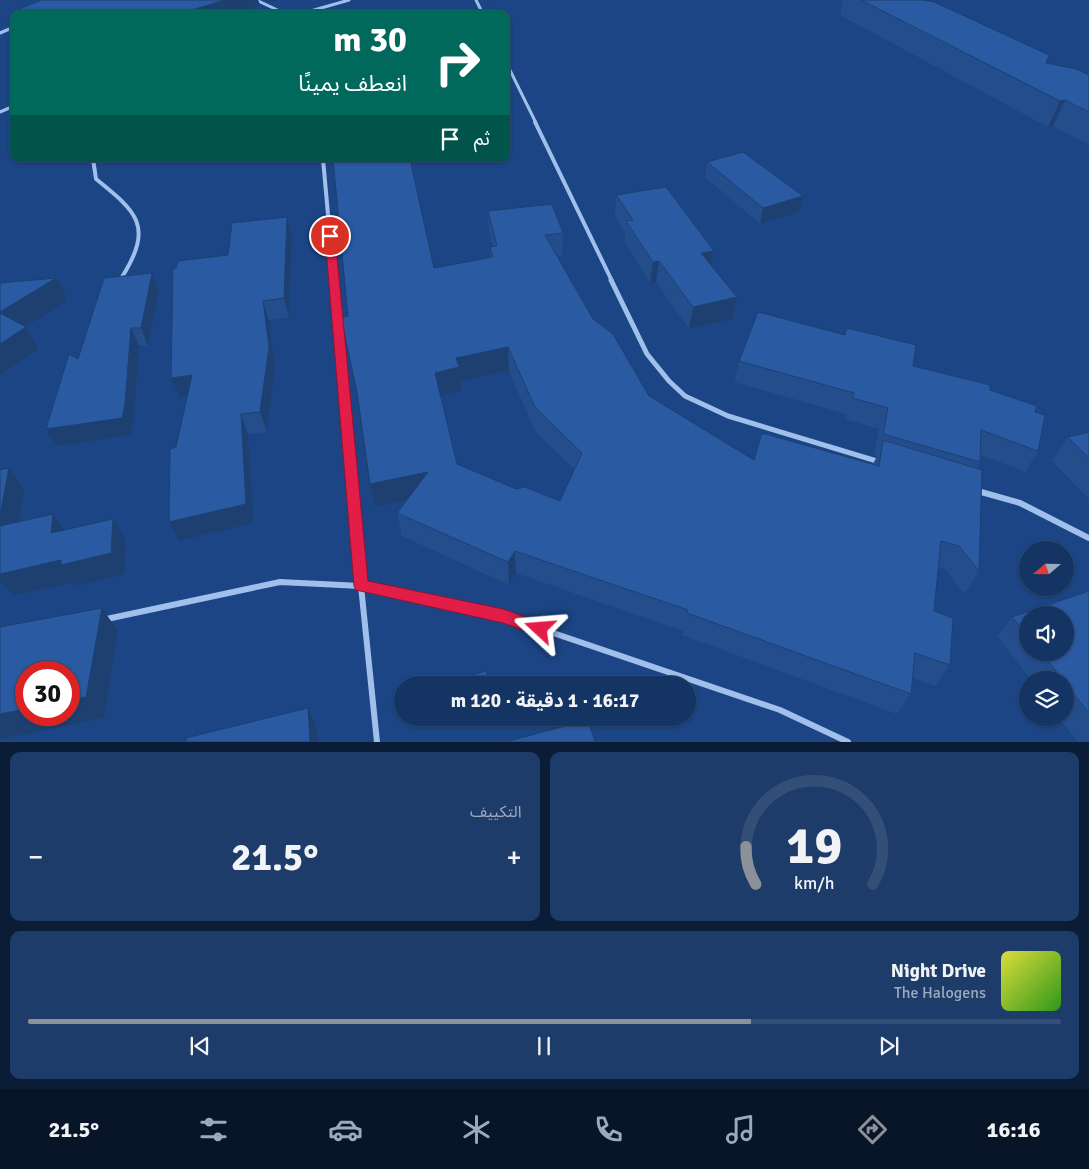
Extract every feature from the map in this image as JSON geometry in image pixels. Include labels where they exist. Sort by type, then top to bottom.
[{"type":"street","points":[[256,0],[277,10]]},
{"type":"street","points":[[314,10],[350,0]]},
{"type":"street","points":[[510,70],[648,354],[669,381],[685,396],[728,416],[888,464]]},
{"type":"street","points":[[93,162],[96,179],[119,198],[136,218],[139,236],[132,263],[122,277]]},
{"type":"street","points":[[323,162],[376,742]]},
{"type":"street","points":[[963,487],[1020,504],[1089,538]]},
{"type":"street","points":[[97,621],[280,582],[361,586],[503,616],[780,710],[848,742]]},
{"type":"building","points":[[42,0],[225,0],[191,10],[17,10]]},
{"type":"building","points":[[861,0],[923,0],[934,2],[1049,55],[1046,63],[1076,69],[1089,75],[1089,112],[1065,100],[1060,101]]},
{"type":"building","points":[[743,152],[803,196],[763,208],[707,162]]},
{"type":"building","points":[[333,162],[411,162],[434,268],[493,257],[490,247],[497,246],[488,211],[552,204],[563,233],[545,235],[593,319],[613,334],[649,396],[754,460],[762,433],[879,466],[883,440],[982,470],[979,571],[959,546],[941,541],[934,611],[953,618],[950,665],[915,653],[911,694],[687,613],[688,610],[515,551],[508,562],[397,513],[428,472],[370,484],[357,392],[341,318],[348,316]],"holes":[[[508,347],[535,407],[582,453],[560,501],[525,487],[516,489],[457,464],[435,373],[459,367],[456,358]]]},
{"type":"building","points":[[666,187],[714,251],[701,253],[737,297],[693,307],[659,261],[653,262],[626,221],[633,220],[616,195]]},
{"type":"building","points":[[287,217],[284,298],[263,301],[269,347],[260,412],[241,414],[246,504],[169,522],[170,449],[176,447],[192,375],[171,378],[173,268],[176,268],[178,261],[228,255],[232,223]]},
{"type":"building","points":[[152,273],[141,328],[131,328],[122,418],[46,429],[69,354],[78,359],[104,278]]},
{"type":"building","points":[[56,278],[0,312],[0,283]]},
{"type":"building","points":[[758,312],[845,335],[847,328],[916,345],[913,366],[990,385],[990,390],[1037,406],[1035,412],[1045,415],[1038,451],[981,430],[980,462],[883,434],[888,408],[853,398],[854,393],[739,361]]},
{"type":"building","points":[[0,313],[26,327],[0,344]]},
{"type":"building","points":[[1089,432],[1089,458],[1068,437]]},
{"type":"building","points":[[9,468],[0,515],[0,470]]},
{"type":"building","points":[[53,514],[51,533],[113,519],[111,553],[61,565],[61,560],[0,574],[0,526]]},
{"type":"building","points":[[1089,591],[1089,713],[1074,694],[1074,671],[1056,671],[1048,661],[1074,661],[1074,606],[1045,606]]},
{"type":"building","points":[[102,608],[86,697],[80,698],[80,661],[15,661],[15,711],[0,714],[0,627]]},
{"type":"building","points":[[1019,615],[1019,625],[1012,617]]},
{"type":"building","points":[[486,671],[487,676],[469,676]]},
{"type":"building","points":[[308,708],[310,742],[186,742],[186,738]]},
{"type":"building","points":[[565,726],[590,726],[595,742],[505,742]]},
{"type":"route","points":[[330,236],[361,586],[503,616],[540,629]]}]
